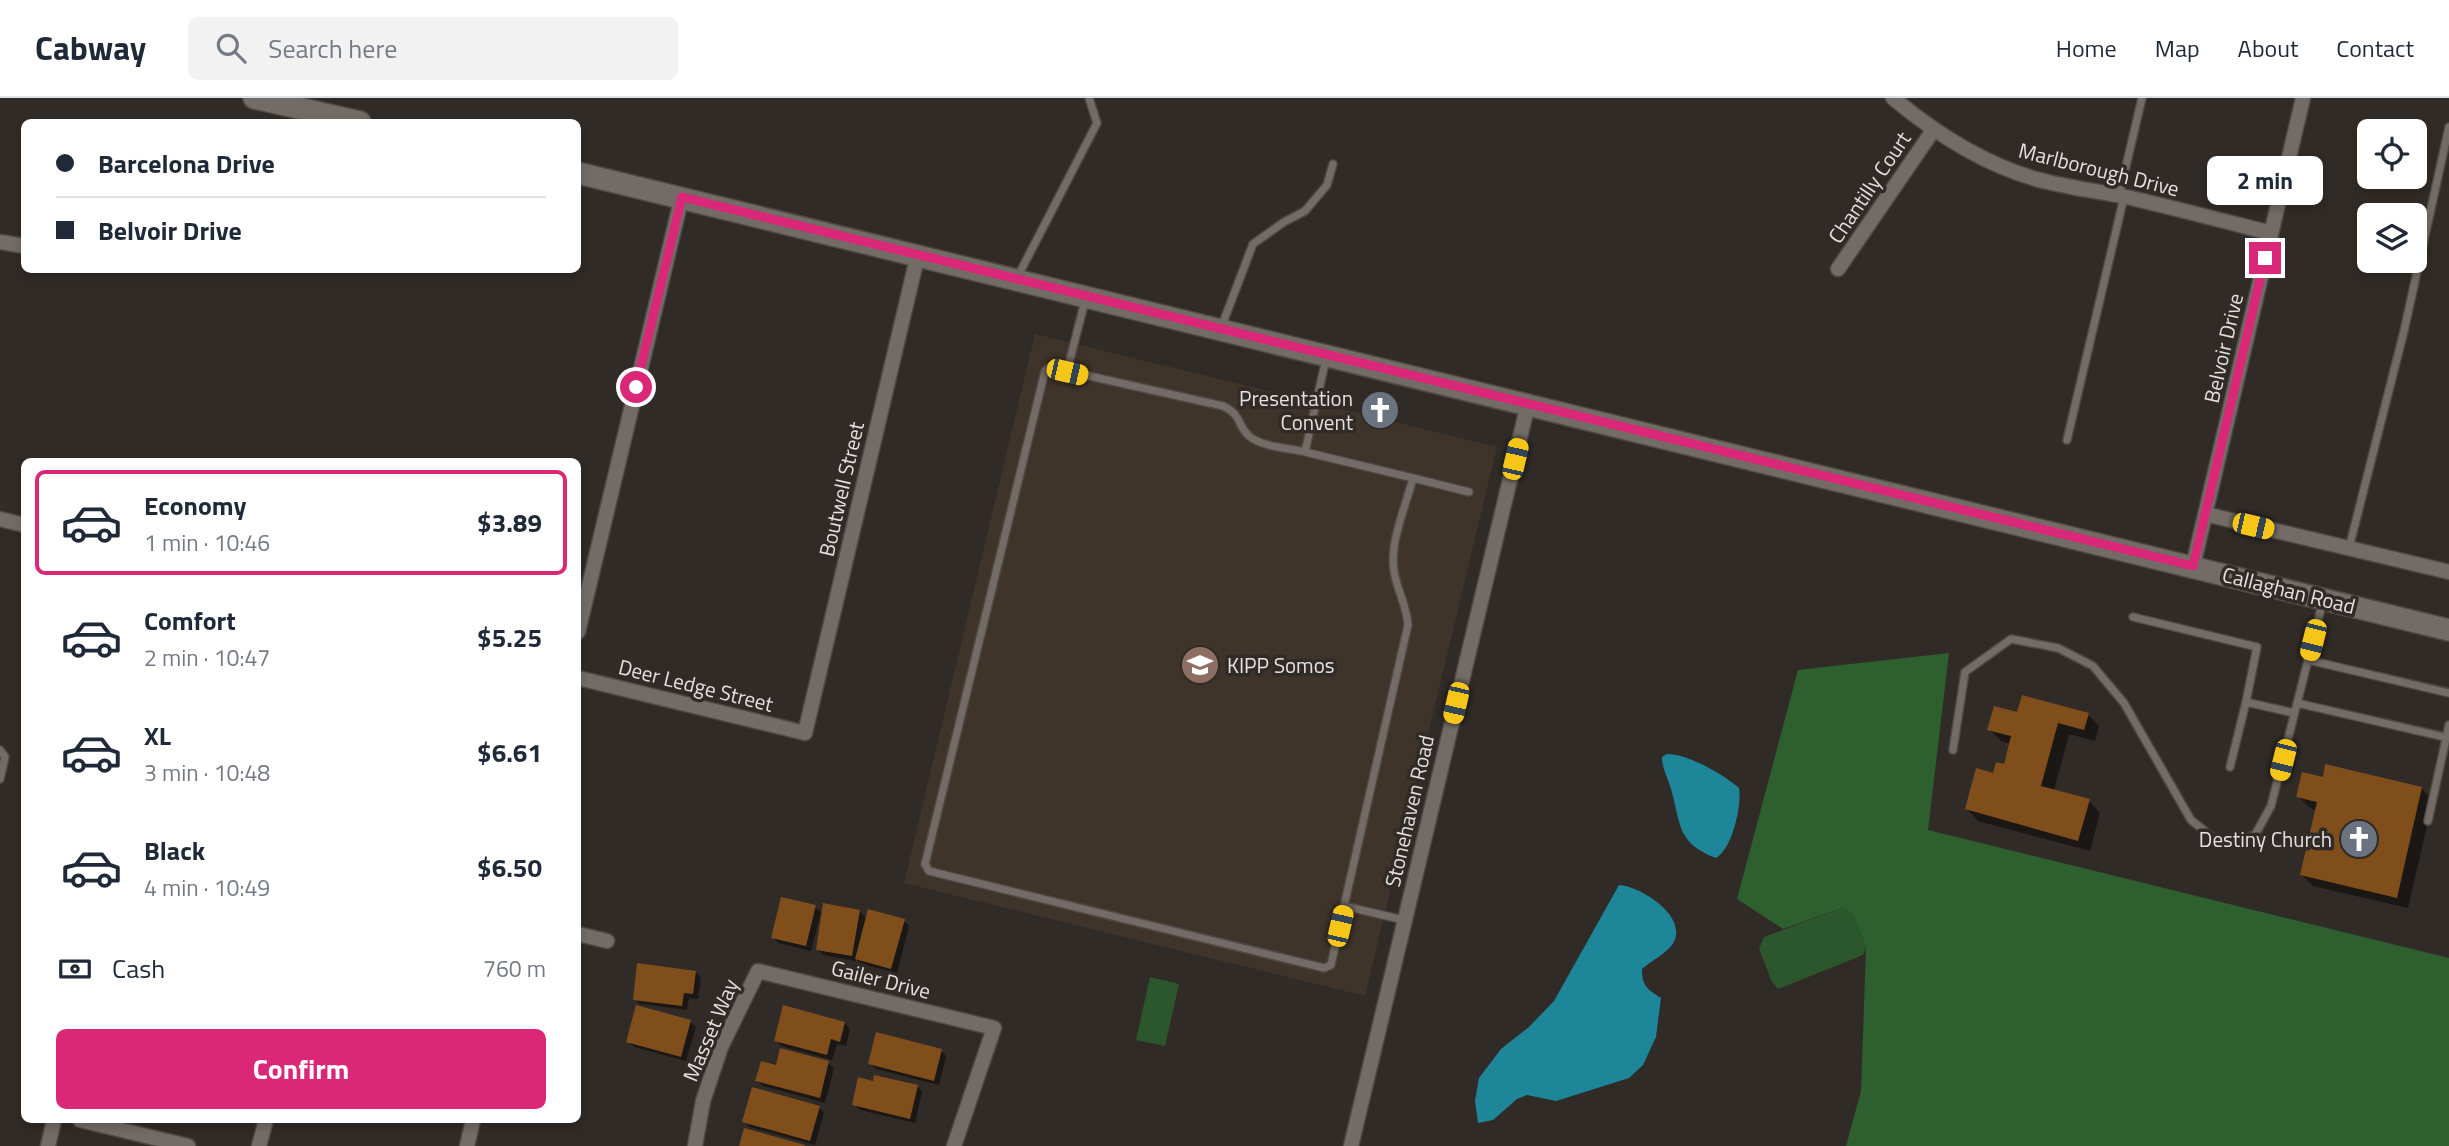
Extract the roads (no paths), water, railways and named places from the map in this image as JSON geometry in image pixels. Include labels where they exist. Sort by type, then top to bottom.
[{"type":"main road","points":[[254,98],[323,118]]},
{"type":"main road","name":"Callaghan Road","points":[[581,174],[2449,630]]},
{"type":"street","name":"Marlborough Drive","points":[[1893,98],[1934,129],[1997,165],[2035,179],[2271,233]]},
{"type":"street","name":"Belvoir Drive","points":[[2193,566],[2303,98]]},
{"type":"street","name":"Chantilly Court","points":[[1838,269],[1934,129]]},
{"type":"street","points":[[581,619],[682,197]]},
{"type":"street","points":[[0,242],[21,246]]},
{"type":"street","name":"Boutwell Street","points":[[805,733],[918,254]]},
{"type":"street","name":"Stonehaven Road","points":[[1351,1146],[1528,404]]},
{"type":"street","points":[[2205,514],[2449,572]]},
{"type":"street","points":[[0,519],[21,524]]},
{"type":"street","name":"Deer Ledge Street","points":[[581,679],[805,733]]},
{"type":"street","points":[[581,935],[607,941]]},
{"type":"street","name":"Gailer Drive","points":[[758,971],[994,1028],[954,1146]]},
{"type":"street","name":"Masset Way","points":[[695,1146],[704,1101],[721,1047],[758,971]]},
{"type":"street","points":[[48,1146],[53,1123]]},
{"type":"street","points":[[92,1123],[188,1146]]},
{"type":"street","points":[[260,1146],[265,1123]]},
{"type":"street","points":[[467,1146],[472,1123]]},
{"type":"lane","points":[[1017,279],[1097,123],[1089,98]]},
{"type":"lane","points":[[2067,440],[2142,98]]},
{"type":"lane","points":[[2349,548],[2404,331],[2449,127]]},
{"type":"lane","points":[[1221,329],[1253,244],[1305,211],[1327,185],[1333,164]]},
{"type":"lane","points":[[1067,372],[1086,296]]},
{"type":"lane","points":[[1305,452],[1327,355]]},
{"type":"lane","points":[[1413,478],[1394,550],[1394,570],[1406,606],[1408,625],[1331,965],[1324,968],[929,871],[925,864],[1045,371],[1049,367],[1223,406],[1235,412],[1249,436],[1262,442],[1413,478],[1469,492]]},
{"type":"lane","points":[[1953,750],[1965,672],[2011,639],[2058,648],[2093,666],[2124,703],[2191,820],[2221,844],[2255,835],[2271,806],[2323,599]]},
{"type":"lane","points":[[2133,617],[2257,647],[2230,767]]},
{"type":"lane","points":[[2308,660],[2449,693]]},
{"type":"lane","points":[[2245,702],[2294,713]]},
{"type":"lane","points":[[2297,704],[2448,738]]},
{"type":"lane","points":[[2428,821],[2449,725]]},
{"type":"lane","points":[[0,750],[5,757],[0,779]]},
{"type":"lane","points":[[1344,906],[1404,920]]},
{"type":"water","points":[[1667,754],[1685,757],[1705,766],[1739,788],[1735,826],[1727,846],[1716,858],[1694,846],[1682,831],[1663,766],[1662,757]]},
{"type":"water","points":[[1619,885],[1650,897],[1661,905],[1675,924],[1676,935],[1672,945],[1642,969],[1646,986],[1661,998],[1656,1037],[1643,1065],[1629,1078],[1556,1101],[1527,1095],[1517,1099],[1493,1120],[1478,1123],[1475,1101],[1479,1078],[1501,1049],[1529,1027],[1554,1001]]},
{"type":"place","name":"Presentation Convent","points":[[1380,410]]},
{"type":"place","name":"KIPP Somos","points":[[1200,665]]},
{"type":"place","name":"Destiny Church","points":[[2359,839]]}]
